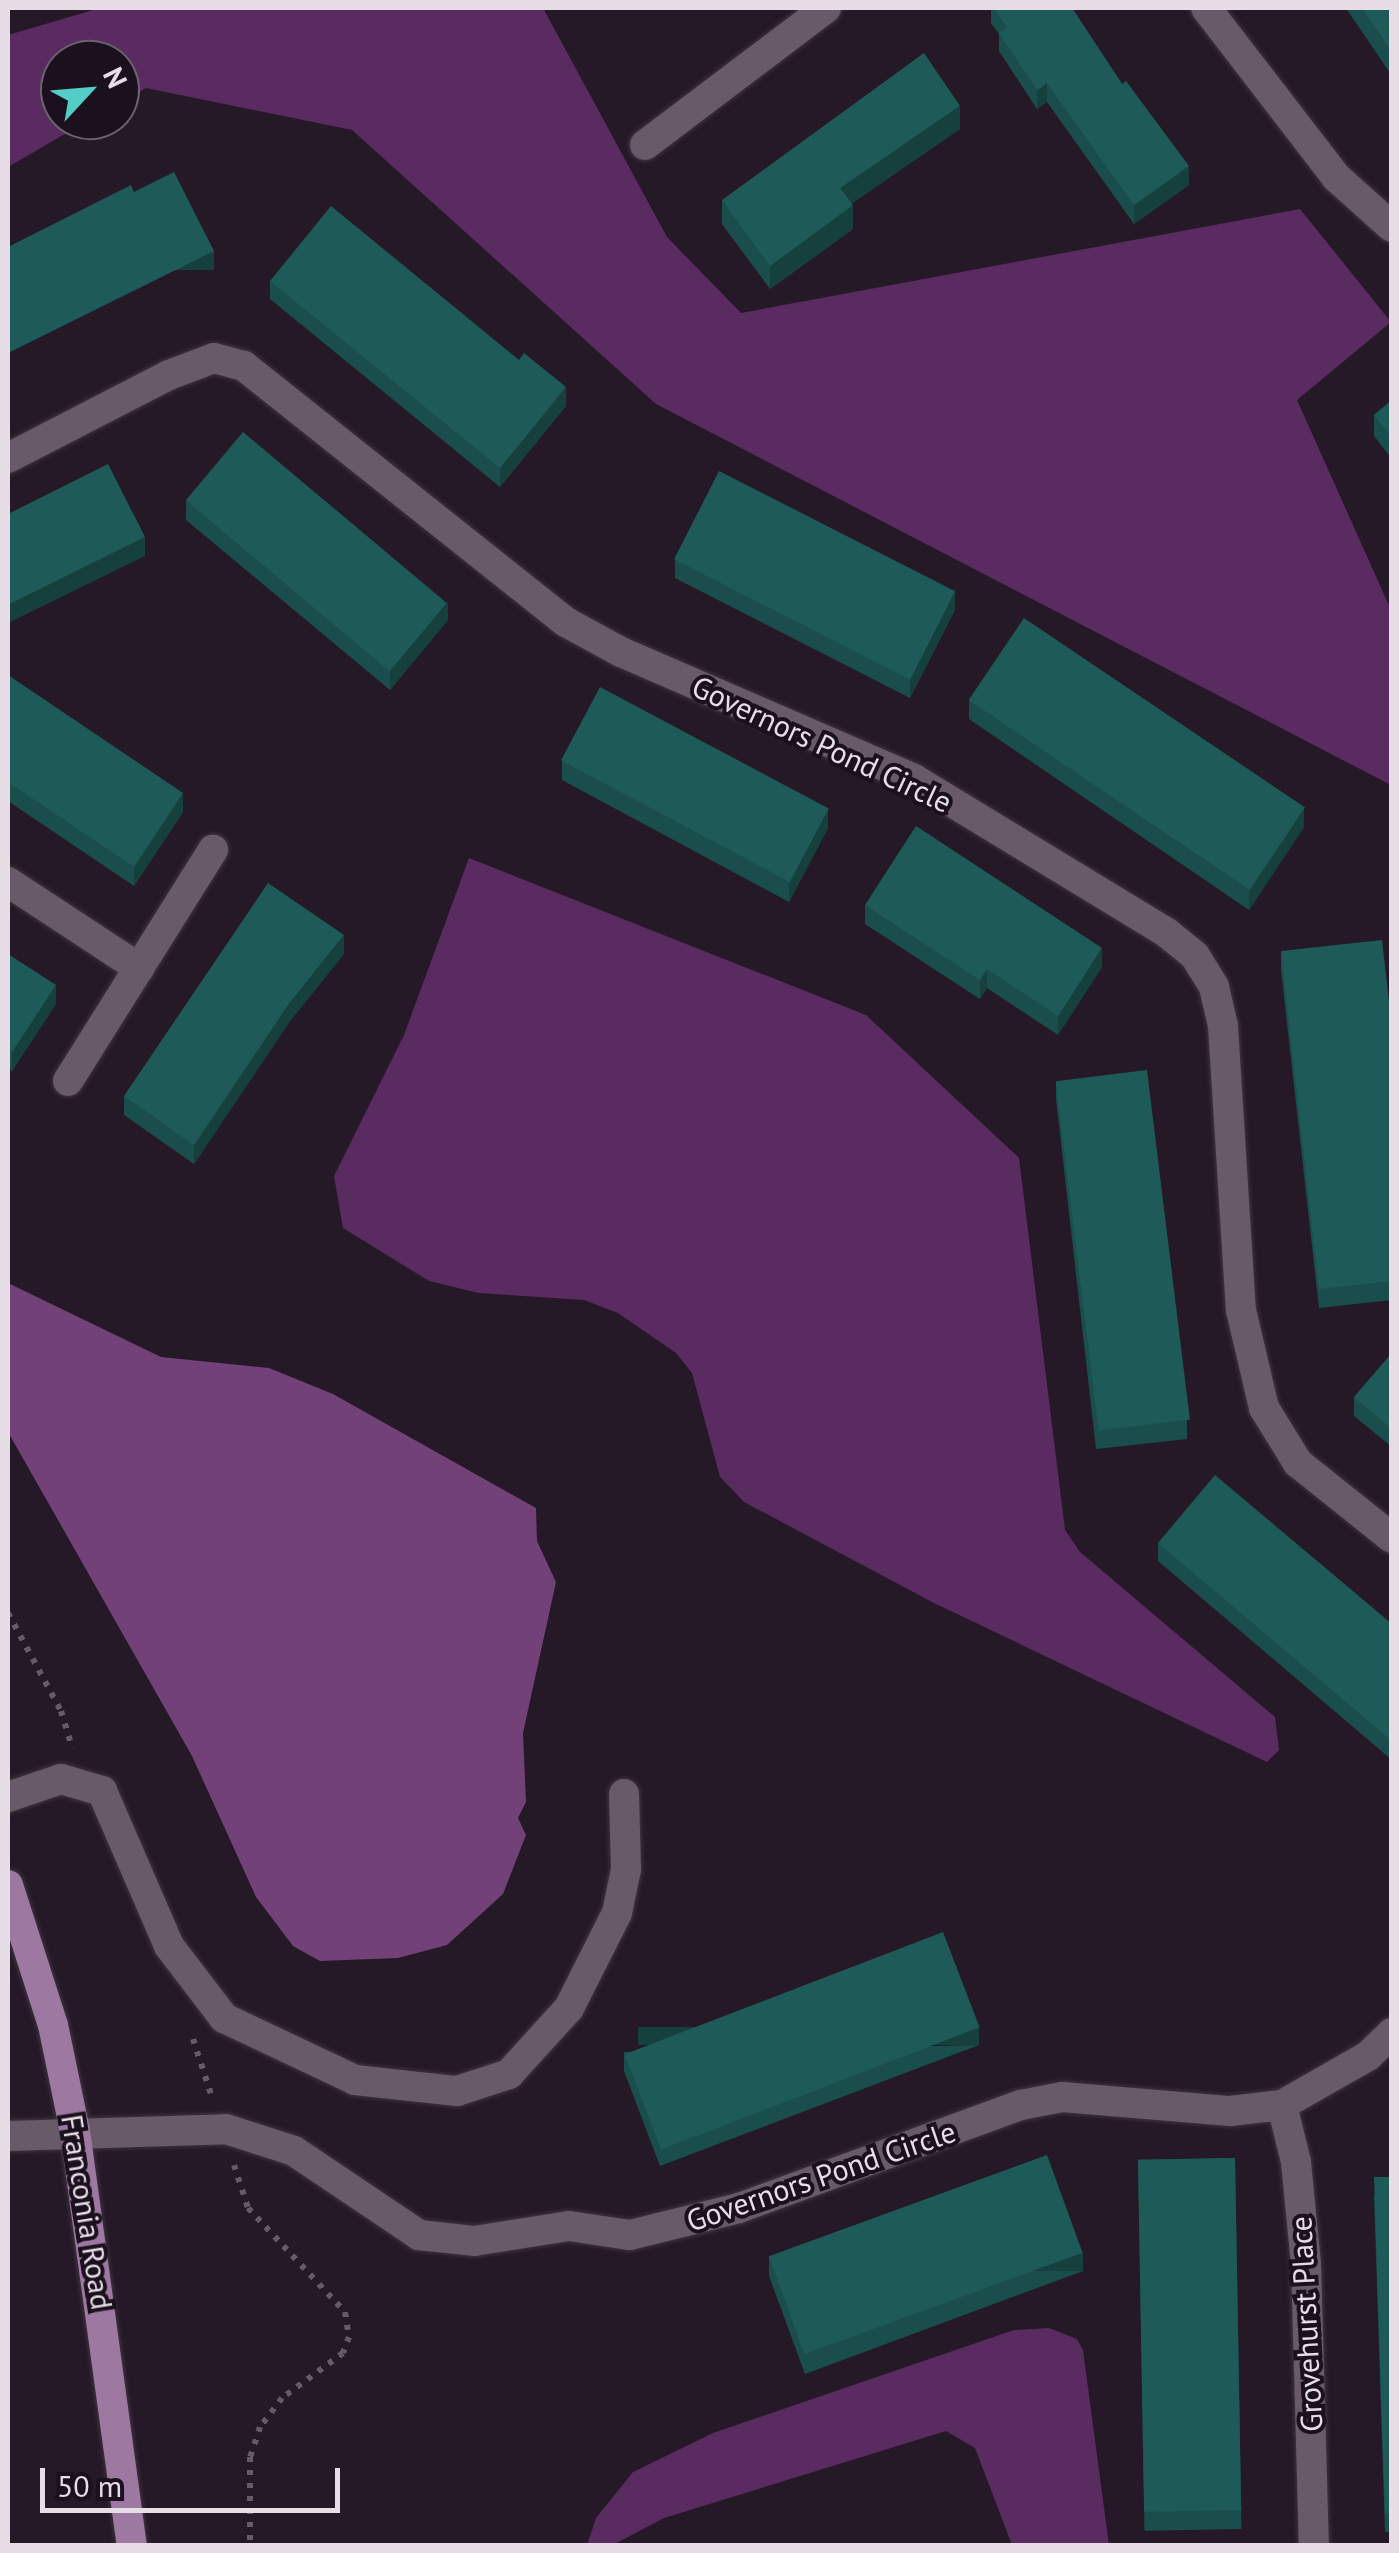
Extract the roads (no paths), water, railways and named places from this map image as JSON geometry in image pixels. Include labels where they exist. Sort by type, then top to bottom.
[{"type":"main road","name":"Franconia Road","points":[[8,1886],[52,2025],[75,2131],[132,2546]]},
{"type":"street","points":[[644,145],[826,8]]},
{"type":"street","points":[[1206,8],[1336,177],[1392,227]]},
{"type":"street","name":"Governors Pond Circle","points":[[8,458],[184,369],[214,358],[244,366],[566,622],[621,652],[914,779],[1167,933],[1204,972],[1224,1026],[1241,1310],[1264,1408],[1298,1463],[1392,1538]]},
{"type":"street","points":[[68,1081],[213,850]]},
{"type":"street","points":[[8,882],[140,968]]},
{"type":"street","points":[[8,1797],[45,1782],[76,1779],[110,1801],[169,1946],[224,2018],[355,2080],[409,2090],[486,2086],[549,2036],[617,1913],[626,1869],[624,1794]]},
{"type":"street","name":"Governors Pond Circle","points":[[8,2136],[226,2129],[294,2151],[419,2235],[474,2242],[569,2226],[630,2234],[668,2228],[1021,2105],[1062,2097],[1230,2111],[1282,2105],[1368,2056],[1392,2033]]},
{"type":"street","name":"Grovehurst Place","points":[[1282,2105],[1296,2162],[1306,2264],[1314,2546]]}]
